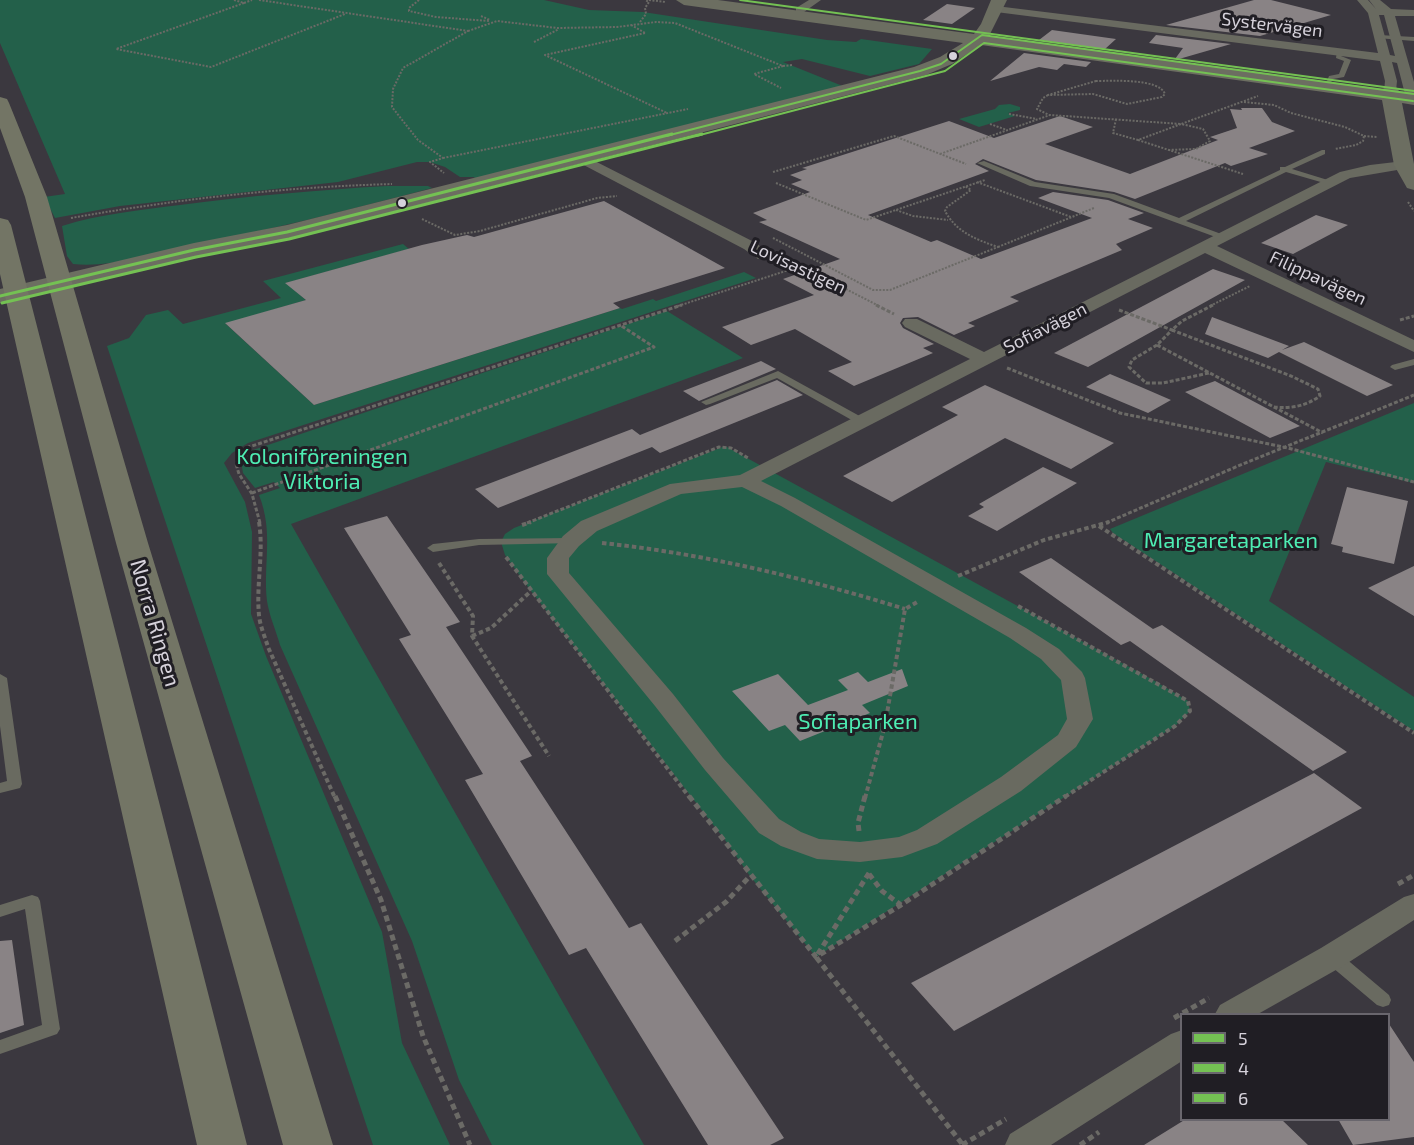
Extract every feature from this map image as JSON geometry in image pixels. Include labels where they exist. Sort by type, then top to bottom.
[{"type":"main road","points":[[684,0],[1328,83],[1389,93]]},
{"type":"main road","points":[[726,0],[1412,96],[1390,135]]},
{"type":"main road","points":[[9,303],[920,71],[941,64],[979,37],[997,4]]},
{"type":"main road","points":[[1389,93],[1390,135],[1409,175]]},
{"type":"main road","name":"Norra Ringen","points":[[0,103],[36,197],[60,290],[308,1145]]},
{"type":"main road","points":[[0,225],[9,303],[222,1145]]},
{"type":"street","points":[[800,10],[816,0]]},
{"type":"street","points":[[1362,0],[1389,13],[1414,13]]},
{"type":"street","name":"Systervägen","points":[[997,4],[1402,60]]},
{"type":"street","points":[[1374,6],[1379,37],[1391,81],[1389,93]]},
{"type":"street","points":[[1389,13],[1412,96]]},
{"type":"street","name":"Lovisastigen","points":[[581,158],[750,246],[764,256]]},
{"type":"street","name":"Sofiavägen","points":[[745,482],[1345,175],[1409,175]]},
{"type":"street","name":"Filippavägen","points":[[1204,246],[1414,347]]},
{"type":"street","points":[[911,323],[983,359]]},
{"type":"street","points":[[745,482],[788,502],[1018,633],[1050,654],[1073,678],[1080,719],[1067,741],[1011,784],[927,837],[864,863],[791,839],[769,826],[714,764],[664,700],[558,574],[558,558],[571,541],[589,526],[677,488],[745,482]]},
{"type":"street","points":[[1225,1003],[1332,957],[1404,896]]},
{"type":"street","points":[[1018,1130],[1175,1033]]},
{"type":"lane","points":[[1379,37],[1414,39]]},
{"type":"lane","points":[[1328,83],[1330,77],[1342,76],[1348,60],[1338,57],[1340,52]]},
{"type":"lane","points":[[1180,221],[1322,152]]},
{"type":"lane","points":[[981,163],[1034,184],[1119,198],[1221,237]]},
{"type":"lane","points":[[1283,169],[1328,183]]},
{"type":"lane","points":[[1395,367],[1414,362]]},
{"type":"lane","points":[[706,402],[778,374],[861,421]]},
{"type":"lane","points":[[433,548],[501,542],[571,541]]},
{"type":"lane","points":[[0,678],[15,784],[0,789]]},
{"type":"lane","points":[[0,911],[32,901],[51,1029],[0,1047]]},
{"type":"lane","points":[[1332,957],[1383,1000]]},
{"type":"path","points":[[234,0],[244,3]]},
{"type":"path","points":[[252,0],[116,49],[211,67],[345,14]]},
{"type":"path","points":[[259,0],[468,31]]},
{"type":"path","points":[[420,0],[409,8],[409,11],[436,17],[560,28],[675,23],[783,66]]},
{"type":"path","points":[[640,23],[646,14],[645,8],[649,2],[645,0]]},
{"type":"path","points":[[481,16],[490,19],[489,21]]},
{"type":"path","points":[[443,158],[418,140],[392,107],[393,88],[403,68],[489,21]]},
{"type":"path","points":[[630,25],[646,33],[545,55],[668,113]]},
{"type":"path","points":[[534,42],[560,28]]},
{"type":"path","points":[[774,90],[782,88],[754,74],[793,65]]},
{"type":"path","points":[[1048,95],[1093,94],[1127,104],[1162,97],[1165,91],[1160,87],[1150,83],[1095,81],[1048,95],[1043,98],[1037,109],[1050,115],[1180,124],[1203,129],[1210,141],[1204,147],[1190,150],[1168,150]]},
{"type":"path","points":[[1138,140],[1266,93]]},
{"type":"path","points":[[1243,102],[1274,105],[1301,116],[1345,127],[1364,136],[1390,135]]},
{"type":"path","points":[[449,176],[430,162],[690,108]]},
{"type":"path","points":[[1009,114],[1038,119]]},
{"type":"path","points":[[940,154],[1050,115]]},
{"type":"path","points":[[1116,119],[1113,133],[1265,181]]},
{"type":"path","points":[[990,123],[1008,130]]},
{"type":"path","points":[[773,172],[894,136],[968,165],[981,163]]},
{"type":"path","points":[[1322,152],[1356,145],[1363,141],[1364,136]]},
{"type":"path","points":[[777,183],[866,220],[1005,173]]},
{"type":"path","points":[[71,218],[131,208],[258,193],[355,184],[401,184]]},
{"type":"path","points":[[965,186],[971,190],[968,195],[948,206],[945,212],[948,220],[959,229],[998,247]]},
{"type":"path","points":[[422,219],[455,235],[480,231],[597,198],[642,190]]},
{"type":"path","points":[[770,237],[873,290],[890,290],[1119,198]]},
{"type":"path","points":[[895,210],[914,216],[948,220]]},
{"type":"path","name":"Lovisastigen","points":[[764,256],[801,266],[911,323]]},
{"type":"path","points":[[470,1145],[423,1036],[399,952],[381,900],[268,647],[258,614],[262,542],[252,494],[237,474],[235,462],[238,454],[249,447],[801,266]]},
{"type":"path","points":[[1209,373],[1163,383],[1146,383],[1129,367],[1132,360],[1157,345],[1182,321],[1269,276]]},
{"type":"path","points":[[1096,301],[1291,376],[1318,389],[1320,396],[1313,402],[1288,409],[1274,408]]},
{"type":"path","points":[[252,494],[654,347],[620,325]]},
{"type":"path","points":[[1157,345],[1323,434]]},
{"type":"path","points":[[983,359],[1120,413],[1288,448],[1414,482]]},
{"type":"path","points":[[950,581],[984,564],[1044,540],[1099,526],[1238,466],[1323,434],[1414,395]]},
{"type":"path","points":[[1099,526],[1414,733]]},
{"type":"path","points":[[571,541],[620,545],[709,558],[847,590],[905,609],[928,596]]},
{"type":"path","points":[[501,542],[505,555],[531,591],[725,840],[750,876],[963,1145],[1018,1130]]},
{"type":"path","points":[[433,548],[440,565],[474,616],[472,636],[549,756]]},
{"type":"path","points":[[472,636],[491,628],[531,591]]},
{"type":"path","points":[[901,905],[882,891],[864,863],[858,823],[885,725],[905,609]]},
{"type":"path","points":[[816,957],[901,905],[1175,726],[1190,711]]},
{"type":"path","points":[[816,957],[864,863]]},
{"type":"path","points":[[1404,896],[1414,875]]},
{"type":"path","points":[[675,941],[726,902],[750,876]]},
{"type":"path","points":[[1208,1013],[1225,1003]]},
{"type":"green space","points":[[0,0],[544,0],[589,10],[643,12],[827,40],[856,42],[861,39],[932,49],[919,64],[870,76],[802,59],[783,62],[850,89],[485,182],[473,177],[460,177],[445,167],[430,162],[417,162],[338,182],[120,206],[55,218],[44,197],[65,194],[0,43]]},
{"type":"green space","points":[[1010,104],[1020,107],[1020,110],[1008,113],[1015,116],[979,127],[959,119],[995,109],[999,105]]},
{"type":"green space","points":[[387,186],[428,186],[432,188],[275,227],[127,260],[86,265],[73,264],[67,256],[62,226],[91,218],[232,199]]},
{"type":"green space","points":[[403,244],[409,249],[286,283],[306,300],[226,324],[314,405],[620,308],[653,299],[656,301],[744,272],[756,278],[248,443],[232,453],[224,463],[245,502],[252,532],[251,614],[266,656],[382,932],[402,1043],[450,1145],[373,1145],[107,346],[129,338],[146,315],[168,310],[183,324],[281,298],[263,281]]},
{"type":"green space","name":"Koloniföreningen Viktoria","points":[[667,311],[743,358],[291,524],[644,1145],[492,1145],[459,1080],[412,941],[280,645],[269,612],[266,587],[266,522],[259,495],[280,488],[274,482],[255,488],[243,473],[241,461],[250,451]]},
{"type":"green space","name":"Margaretaparken","points":[[1414,403],[1414,483],[1326,462],[1269,601],[1414,697],[1414,731],[1110,529]]},
{"type":"green space","name":"Sofiaparken","points":[[725,446],[1153,680],[1188,701],[1190,711],[1175,726],[816,957],[750,876],[725,840],[531,591],[505,555],[501,542],[505,534],[514,528]]},
{"type":"building","points":[[1254,0],[1271,0],[1331,15],[1260,36],[1166,25]]},
{"type":"building","points":[[947,4],[975,8],[952,24],[923,20]]},
{"type":"building","points":[[1052,30],[1116,39],[1105,49],[1039,40]]},
{"type":"building","points":[[1156,35],[1231,44],[1175,59],[1183,48],[1149,43]]},
{"type":"building","points":[[1024,53],[1091,62],[1086,67],[1064,64],[1057,70],[1039,67],[990,81]]},
{"type":"building","points":[[1241,108],[1262,108],[1272,122],[1295,131],[1249,148],[1268,154],[1231,166],[1225,163],[1135,199],[1114,192],[1036,180],[983,159],[975,164],[989,171],[868,215],[931,242],[937,240],[981,259],[1092,218],[1038,198],[1053,192],[1108,200],[1144,213],[1128,219],[1153,228],[1116,244],[1122,250],[1010,297],[1019,301],[968,323],[975,326],[954,335],[918,317],[903,318],[900,323],[903,328],[934,344],[923,348],[933,353],[854,386],[828,371],[852,362],[795,329],[751,345],[722,327],[814,295],[783,279],[840,259],[759,222],[767,220],[753,213],[810,192],[791,184],[802,180],[790,175],[807,169],[802,168],[949,121],[994,138],[1060,116],[1093,127],[1045,144],[1130,174],[1218,140],[1210,137],[1237,128],[1230,109],[1242,110]]},
{"type":"building","points":[[604,201],[725,268],[613,303],[620,308],[314,405],[225,323],[306,300],[285,283],[422,245],[467,235],[474,237]]},
{"type":"building","points":[[1316,215],[1348,225],[1293,254],[1261,243]]},
{"type":"building","points":[[1213,269],[1245,280],[1088,367],[1054,353]]},
{"type":"building","points":[[1212,317],[1289,346],[1282,350],[1304,342],[1393,385],[1367,396],[1279,352],[1268,358],[1205,334]]},
{"type":"building","points":[[761,361],[776,369],[699,401],[683,391]]},
{"type":"building","points":[[1110,374],[1171,400],[1148,413],[1086,387]]},
{"type":"building","points":[[777,380],[803,395],[660,453],[652,447],[498,508],[475,489],[632,429],[640,435]]},
{"type":"building","points":[[1215,381],[1300,426],[1270,438],[1185,392]]},
{"type":"building","points":[[985,385],[1114,443],[1071,469],[1005,438],[892,502],[843,476],[958,415],[942,407]]},
{"type":"building","points":[[1043,467],[1077,483],[997,531],[968,516],[984,507],[979,504]]},
{"type":"building","points":[[1347,487],[1408,501],[1394,564],[1342,552],[1343,547],[1331,544]]},
{"type":"building","points":[[387,516],[460,622],[446,627],[532,756],[520,761],[629,928],[641,923],[784,1138],[770,1145],[708,1145],[586,948],[569,955],[465,780],[483,774],[399,639],[411,635],[344,528]]},
{"type":"building","points":[[1051,558],[1153,629],[1162,625],[1347,752],[1313,771],[1130,641],[1121,645],[1019,572]]},
{"type":"building","points":[[1414,566],[1414,616],[1368,588]]},
{"type":"building","points":[[902,669],[908,686],[862,705],[870,713],[800,741],[785,725],[769,731],[732,691],[778,674],[808,705],[848,690],[838,680],[858,672],[868,682]]},
{"type":"building","points":[[1314,773],[1362,808],[954,1031],[911,983]]},
{"type":"building","points":[[12,940],[24,1025],[0,1033],[0,941]]},
{"type":"building","points":[[1390,1026],[1414,1062],[1414,1137],[1353,1145],[1339,1121],[1390,1121]]},
{"type":"building","points":[[1183,1121],[1283,1121],[1308,1145],[1144,1145]]},
{"type":"transit line","name":"6","points":[[740,0],[1414,91]]},
{"type":"transit line","name":"5","points":[[0,296],[194,250],[287,232],[920,71],[941,64],[982,35],[1414,94]]},
{"type":"transit line","name":"4","points":[[2,303],[196,257],[289,239],[922,78],[945,71],[984,43],[1413,101]]}]
